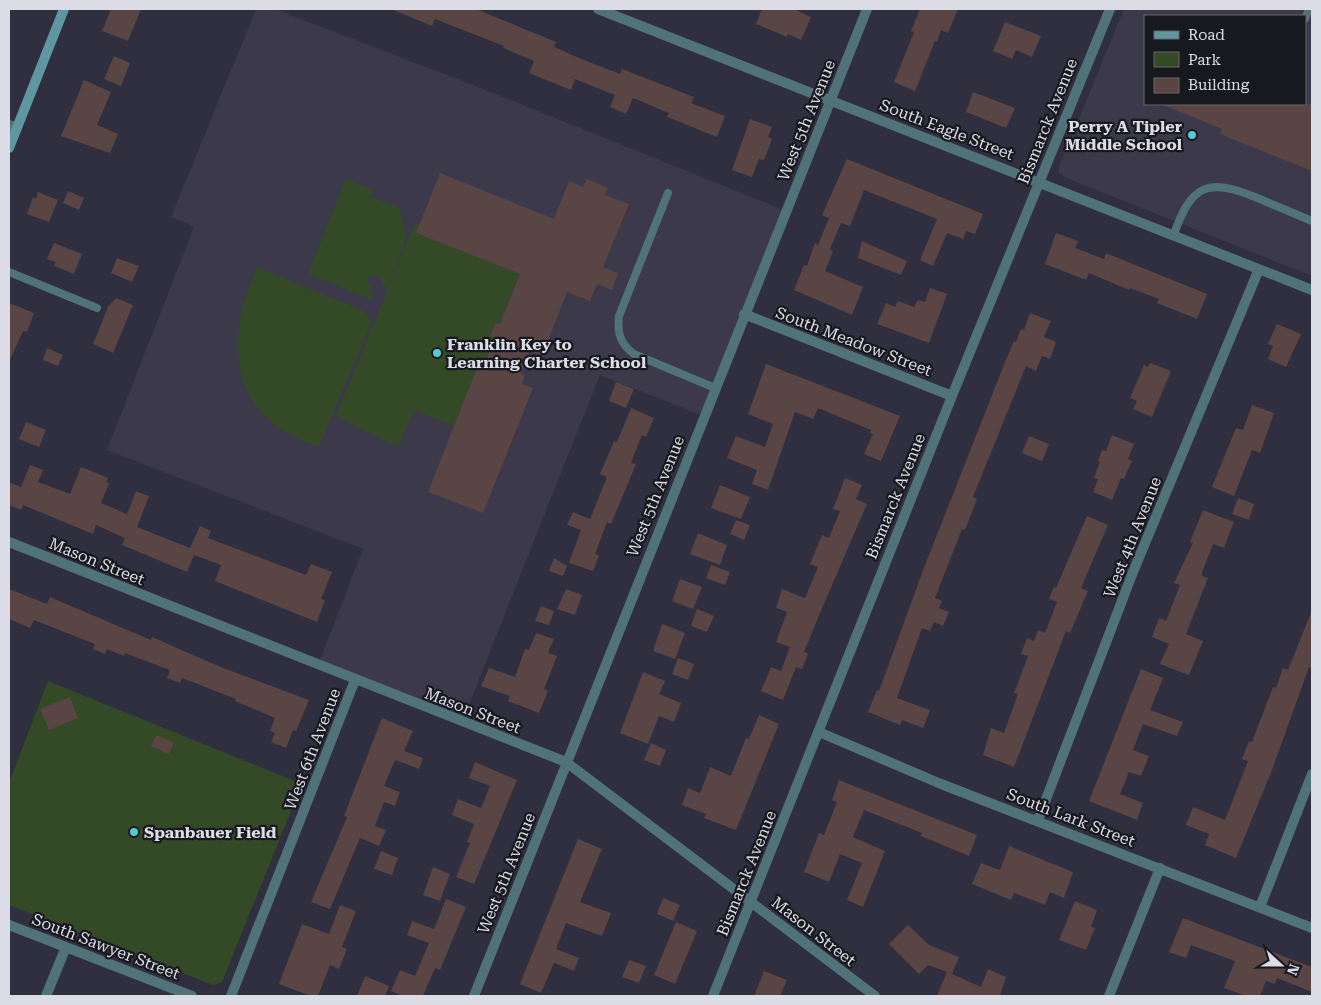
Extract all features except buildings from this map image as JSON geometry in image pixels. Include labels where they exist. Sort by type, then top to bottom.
[{"type":"main road","points":[[9,148],[13,126],[64,9]]},
{"type":"street","name":"South Eagle Street","points":[[598,9],[1174,234],[1312,290]]},
{"type":"street","name":"West 5th Avenue","points":[[474,996],[867,9]]},
{"type":"street","name":"Bismarck Avenue","points":[[713,996],[952,396],[1110,9]]},
{"type":"street","name":"West 4th Avenue","points":[[1038,820],[1133,572],[1259,268]]},
{"type":"street","name":"South Meadow Street","points":[[744,314],[952,396]]},
{"type":"street","name":"Mason Street","points":[[9,542],[566,762],[875,996]]},
{"type":"street","name":"West 6th Avenue","points":[[231,996],[355,680]]},
{"type":"street","name":"South Lark Street","points":[[819,732],[941,784],[1038,820],[1312,928]]},
{"type":"street","points":[[1260,907],[1312,774]]},
{"type":"street","points":[[1109,996],[1160,868]]},
{"type":"street","name":"South Sawyer Street","points":[[9,925],[192,996]]},
{"type":"street","points":[[46,996],[66,947]]},
{"type":"lane","points":[[1174,234],[1188,203],[1206,188],[1213,186],[1233,188],[1312,221]]},
{"type":"lane","points":[[668,193],[619,316],[620,339],[634,354],[715,388]]},
{"type":"lane","points":[[9,272],[97,308]]},
{"type":"shaded area","name":"Franklin Key to Learning Charter School","points":[[256,9],[275,9],[478,87],[786,211],[703,416],[600,375],[462,722],[318,665],[363,549],[107,450],[194,227],[171,217]]},
{"type":"shaded area","name":"Perry A Tipler Middle School","points":[[1124,9],[1312,9],[1312,276],[1064,177],[1059,172],[1059,166]]},
{"type":"green space","points":[[346,179],[373,190],[371,197],[400,208],[406,240],[387,290],[378,275],[367,276],[373,300],[308,274]]},
{"type":"green space","points":[[415,223],[419,225],[416,233],[520,274],[500,324],[496,323],[491,336],[495,338],[486,360],[481,358],[454,426],[414,410],[398,447],[336,416]]},
{"type":"green space","points":[[257,267],[366,312],[371,323],[319,447],[296,438],[278,427],[251,398],[243,381],[239,361],[238,339],[241,314]]},
{"type":"green space","name":"Spanbauer Field","points":[[48,681],[302,784],[222,982],[213,985],[9,905],[9,783]]},
{"type":"place","name":"Perry A Tipler Middle School","points":[[1192,135]]},
{"type":"place","name":"Franklin Key to Learning Charter School","points":[[437,353]]},
{"type":"place","name":"Spanbauer Field","points":[[134,832]]}]
